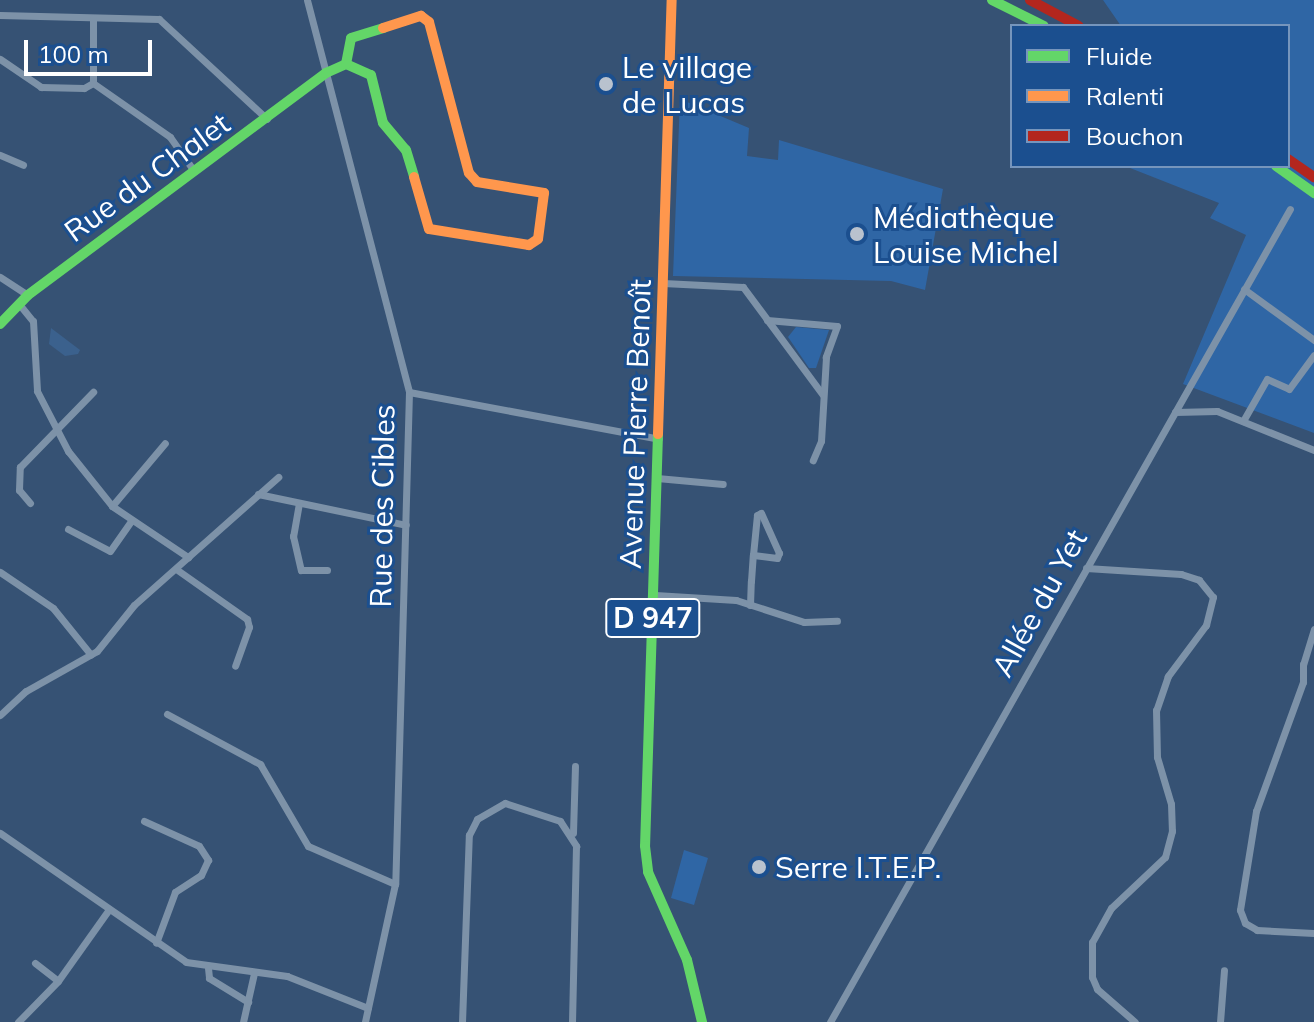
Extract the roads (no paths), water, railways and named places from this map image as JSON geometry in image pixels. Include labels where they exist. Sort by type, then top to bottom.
[{"type":"main road","points":[[992,0],[1040,24]]},
{"type":"main road","points":[[1030,0],[1075,24]]},
{"type":"main road","name":"Avenue Pierre Benoît","points":[[672,3],[648,872],[687,960],[702,1022]]},
{"type":"main road","points":[[425,18],[469,173],[477,182],[544,193],[538,239],[529,245],[429,229],[406,150],[383,123],[371,75],[346,64],[351,38],[358,33],[425,18]]},
{"type":"main road","name":"Rue du Chalet","points":[[0,324],[28,295],[326,73],[346,64]]},
{"type":"main road","points":[[1290,160],[1314,177]]},
{"type":"main road","points":[[1279,168],[1314,193]]},
{"type":"street","name":"Rue des Cibles","points":[[307,0],[409,392],[395,884],[365,1022]]},
{"type":"street","points":[[0,15],[159,19],[267,119]]},
{"type":"street","points":[[93,18],[93,83]]},
{"type":"street","points":[[0,59],[41,87],[84,88],[93,83]]},
{"type":"street","points":[[93,83],[170,137],[194,171]]},
{"type":"street","points":[[0,155],[23,165]]},
{"type":"street","name":"Allée du Yet","points":[[830,1022],[1290,209]]},
{"type":"street","points":[[0,277],[28,295]]},
{"type":"street","points":[[663,283],[743,287],[823,395]]},
{"type":"street","points":[[1244,289],[1314,340]]},
{"type":"street","points":[[19,304],[33,321],[37,391],[91,485],[131,521],[188,557]]},
{"type":"street","points":[[767,320],[837,326],[826,357],[821,441],[813,460]]},
{"type":"street","points":[[1243,421],[1267,379],[1289,389],[1314,355]]},
{"type":"street","points":[[30,503],[19,490],[17,474],[55,425],[93,392]]},
{"type":"street","points":[[409,392],[659,439]]},
{"type":"street","points":[[1175,412],[1217,411],[1314,450]]},
{"type":"street","points":[[112,506],[165,443]]},
{"type":"street","points":[[0,715],[26,691],[91,655],[188,557],[278,477]]},
{"type":"street","points":[[657,478],[723,484]]},
{"type":"street","points":[[258,494],[406,525]]},
{"type":"street","points":[[299,503],[293,536],[301,570],[327,570]]},
{"type":"street","points":[[750,605],[753,555],[757,515],[761,513],[779,553],[777,558],[753,555]]},
{"type":"street","points":[[68,529],[110,551],[131,521]]},
{"type":"street","points":[[1086,568],[1181,574],[1199,580],[1213,597],[1206,625],[1168,676],[1156,710],[1157,757],[1171,804],[1172,831],[1165,857],[1111,908],[1092,942],[1092,977],[1097,989],[1135,1022]]},
{"type":"street","points":[[176,569],[247,619],[249,627],[235,666]]},
{"type":"street","points":[[0,572],[53,608],[91,655]]},
{"type":"street","points":[[655,595],[750,605],[804,622],[837,621]]},
{"type":"street","points":[[1314,629],[1303,664],[1303,682],[1256,811],[1240,910],[1245,923],[1257,930],[1314,933]]},
{"type":"street","points":[[167,714],[260,764],[308,846],[395,884]]},
{"type":"street","points":[[572,1022],[575,766]]},
{"type":"street","points":[[462,1022],[469,835],[477,819],[505,803],[551,817],[573,835]]},
{"type":"street","points":[[144,821],[199,846],[208,860],[201,875],[175,892],[156,943]]},
{"type":"street","points":[[0,833],[107,912],[156,943],[208,968],[309,982],[368,1008]]},
{"type":"street","points":[[18,1022],[58,981],[107,912]]},
{"type":"street","points":[[35,963],[58,981]]},
{"type":"street","points":[[208,968],[209,978],[248,1002]]},
{"type":"street","points":[[1220,1022],[1224,970]]},
{"type":"street","points":[[243,1022],[254,973]]},
{"type":"place","name":"Le village de Lucas","points":[[606,84]]},
{"type":"place","name":"Médiathèque Louise Michel","points":[[857,234]]},
{"type":"place","name":"Serre I.T.E.P.","points":[[759,867]]}]
